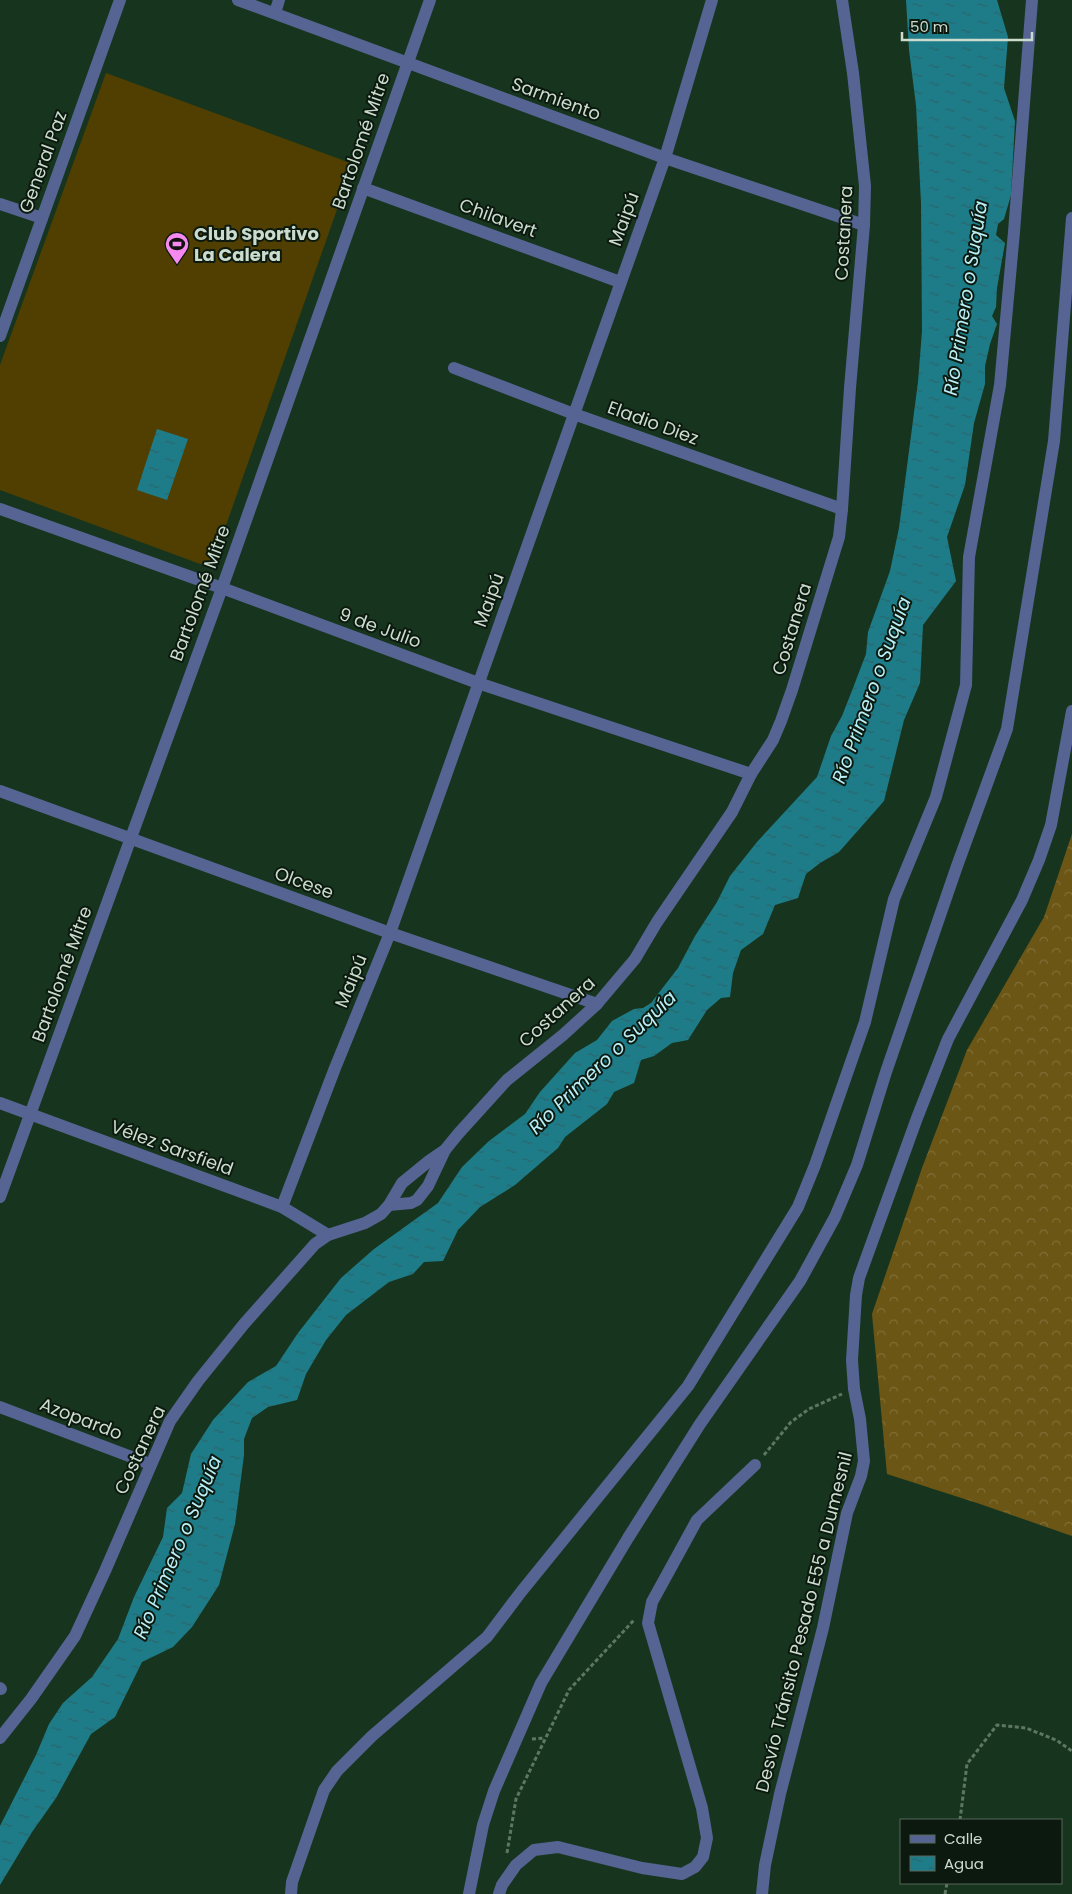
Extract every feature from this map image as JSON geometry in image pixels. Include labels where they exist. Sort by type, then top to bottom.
[{"type":"street","name":"General Paz","points":[[0,336],[120,0]]},
{"type":"street","name":"Sarmiento","points":[[238,0],[665,158],[864,225]]},
{"type":"street","points":[[274,13],[279,0]]},
{"type":"street","name":"Bartolomé Mitre","points":[[0,1197],[222,588],[430,0]]},
{"type":"street","name":"Maipú","points":[[282,1207],[335,1068],[390,933],[665,158],[712,0]]},
{"type":"street","name":"Costanera","points":[[0,1738],[31,1699],[75,1636],[170,1421],[198,1381],[315,1244],[328,1235],[365,1223],[380,1214],[389,1205],[402,1183],[445,1150],[507,1080],[563,1035],[596,1004],[634,959],[732,812],[751,774],[773,740],[792,690],[838,537],[842,509],[864,225],[865,186],[853,72],[842,0]]},
{"type":"street","points":[[291,1894],[292,1882],[324,1790],[337,1771],[372,1736],[486,1637],[688,1386],[798,1207],[815,1165],[865,1022],[894,899],[936,797],[966,685],[969,558],[1000,384],[1032,0]]},
{"type":"street","name":"Chilavert","points":[[363,188],[620,282]]},
{"type":"street","points":[[0,204],[42,218]]},
{"type":"street","points":[[469,1894],[483,1825],[494,1791],[541,1683],[628,1538],[695,1432],[800,1281],[835,1217],[857,1165],[886,1072],[954,875],[1008,729],[1054,441],[1072,218]]},
{"type":"street","name":"Eladio Diez","points":[[454,368],[574,414],[842,509]]},
{"type":"street","name":"9 de Julio","points":[[0,509],[222,588],[478,683],[751,774]]},
{"type":"street","name":"Desvío Tránsito Pesado E55 a Dumesnil","points":[[762,1894],[765,1865],[780,1794],[823,1628],[847,1513],[861,1476],[864,1461],[852,1360],[856,1295],[867,1251],[948,1039],[1022,900],[1039,860],[1051,825],[1072,710]]},
{"type":"street","name":"Olcese","points":[[0,791],[390,933],[596,1004]]},
{"type":"street","name":"Vélez Sarsfield","points":[[0,1103],[282,1207],[328,1235]]},
{"type":"street","name":"Costanera","points":[[389,1205],[411,1203],[417,1200],[428,1186],[445,1150]]},
{"type":"street","name":"Azopardo","points":[[0,1407],[150,1464]]},
{"type":"street","points":[[498,1894],[516,1865],[534,1850],[558,1847],[642,1868],[682,1874],[695,1868],[704,1857],[707,1838],[702,1808],[648,1623],[652,1602],[697,1520],[755,1464]]},
{"type":"path","points":[[755,1464],[791,1422],[809,1409],[854,1389]]},
{"type":"path","points":[[507,1857],[516,1799],[569,1690],[652,1602]]},
{"type":"path","points":[[960,1819],[967,1764],[997,1726],[1026,1728],[1056,1740],[1072,1751]]},
{"type":"green space","points":[[1072,834],[1072,1536],[887,1474],[872,1314],[922,1168],[967,1050],[1044,917]]},
{"type":"shaded area","name":"Club Sportivo La Calera","points":[[106,73],[353,164],[211,568],[0,490],[0,365]]},
{"type":"water","name":"Río Primero o Suquía","points":[[906,0],[997,0],[1008,37],[1004,88],[1015,121],[1011,195],[1004,219],[998,224],[996,235],[1005,243],[997,288],[996,307],[992,316],[997,324],[985,366],[985,384],[974,423],[965,485],[947,537],[956,581],[923,625],[920,683],[904,720],[884,801],[839,852],[806,874],[798,898],[775,905],[763,934],[741,950],[733,973],[730,997],[721,998],[707,1010],[688,1040],[672,1043],[654,1056],[641,1060],[634,1083],[614,1092],[607,1104],[565,1137],[558,1148],[515,1185],[480,1207],[458,1230],[443,1261],[424,1262],[413,1274],[389,1282],[346,1315],[326,1340],[306,1374],[297,1400],[268,1407],[252,1418],[244,1439],[244,1455],[235,1524],[219,1585],[192,1627],[173,1647],[142,1662],[115,1717],[91,1734],[56,1798],[32,1832],[0,1885],[0,1826],[36,1755],[49,1724],[63,1703],[92,1677],[118,1639],[134,1597],[163,1537],[167,1508],[182,1493],[191,1454],[213,1420],[248,1382],[276,1366],[298,1333],[341,1278],[374,1249],[438,1203],[462,1167],[489,1141],[525,1114],[540,1092],[575,1053],[597,1040],[612,1021],[634,1009],[643,1008],[651,1003],[678,968],[730,876],[757,842],[817,777],[831,736],[842,716],[866,654],[868,632],[890,571],[899,528],[918,382],[922,331],[921,203],[916,105],[909,50]]},
{"type":"water","points":[[157,429],[188,439],[167,500],[137,490]]},
{"type":"place","name":"Club Sportivo La Calera","points":[[177,265]]}]
